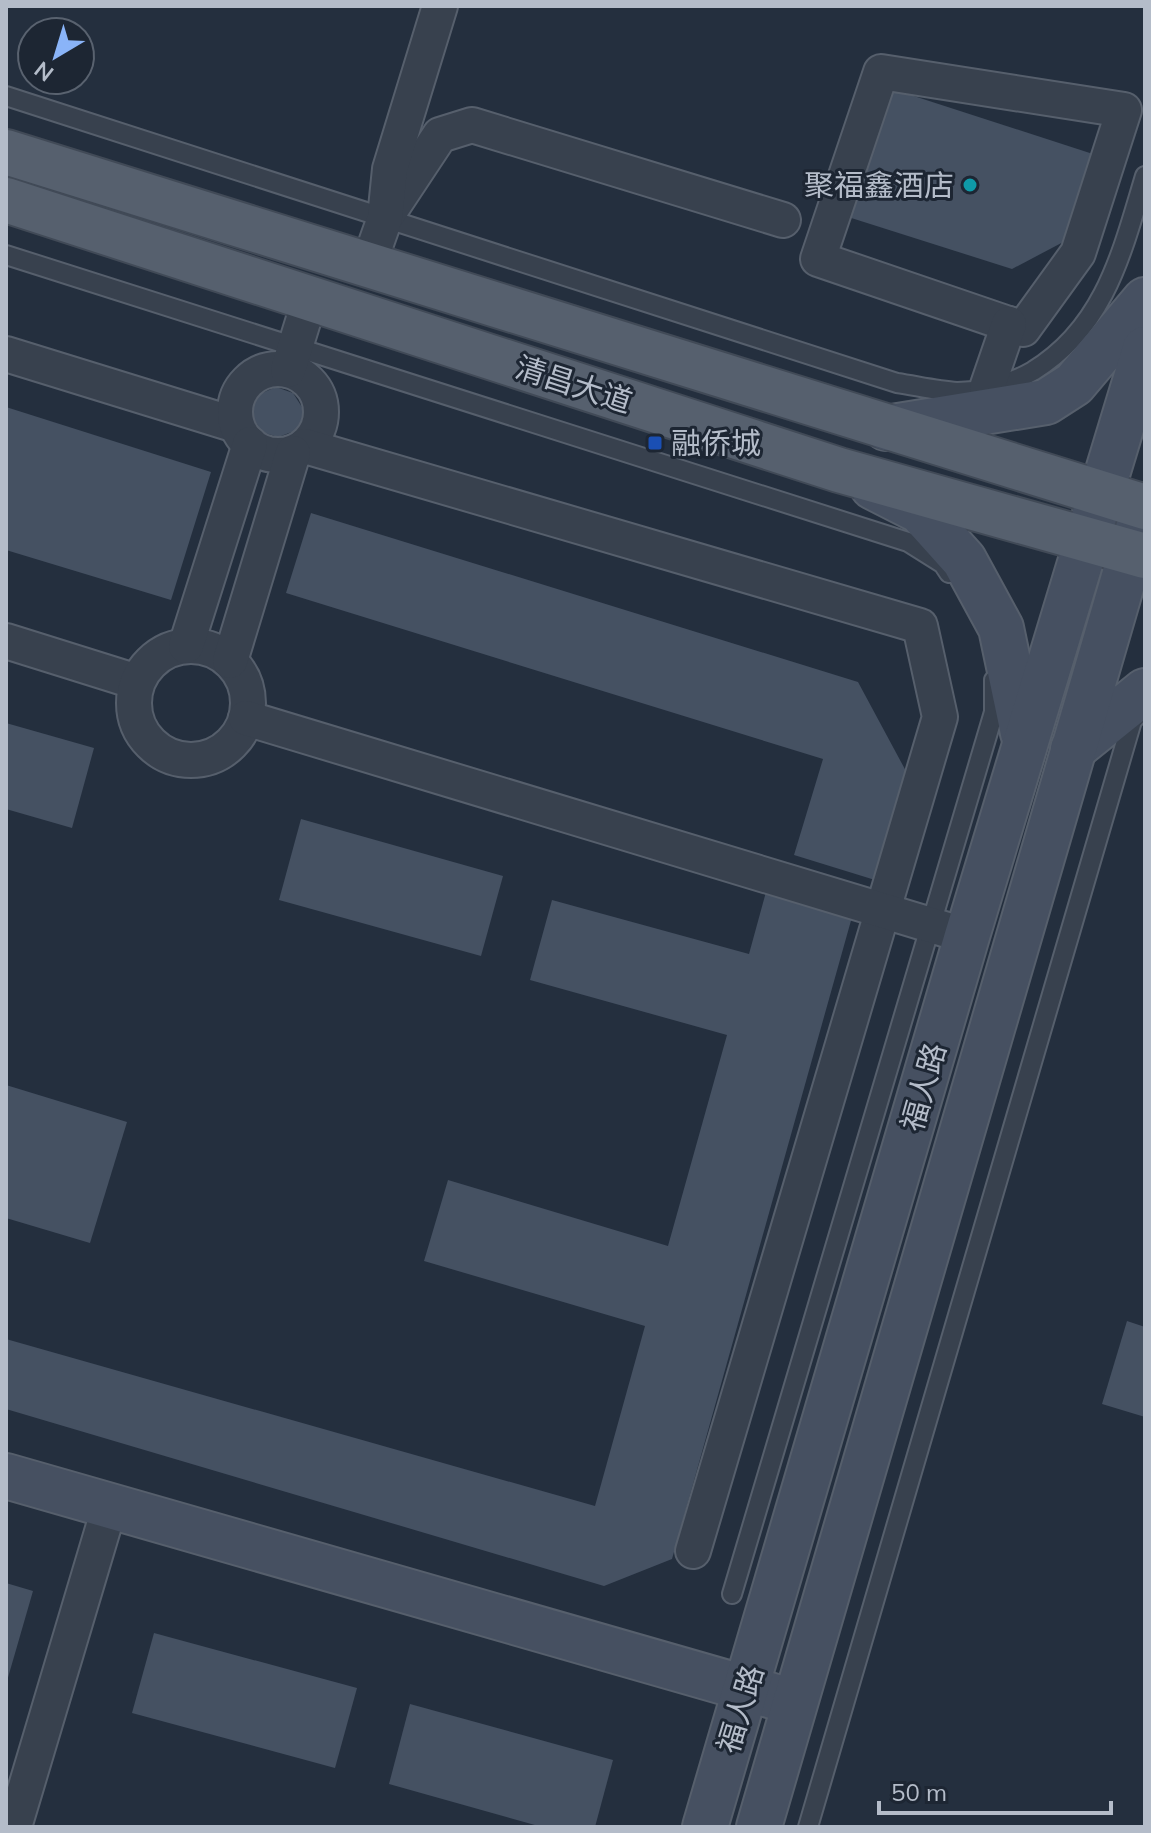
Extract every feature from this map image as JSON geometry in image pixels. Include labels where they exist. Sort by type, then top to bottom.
[{"type":"main road","name":"清昌大道","points":[[6,152],[1145,506]]},
{"type":"main road","name":"清昌大道","points":[[6,200],[839,470],[1139,554]]},
{"type":"main road","points":[[886,428],[1046,402],[1074,384],[1145,300]]},
{"type":"main road","name":"福人路","points":[[705,1827],[742,1702],[949,930],[1025,743],[1145,349]]},
{"type":"main road","points":[[839,470],[920,511],[964,560],[1001,628],[1025,743]]},
{"type":"main road","name":"福人路","points":[[759,1827],[1073,749],[1139,554],[1145,506]]},
{"type":"main road","points":[[1073,749],[1145,691]]},
{"type":"main road","points":[[6,1476],[106,1514],[792,1718]]},
{"type":"main road","points":[[6,1493],[106,1514]]},
{"type":"street","points":[[368,266],[385,218],[390,169],[440,6]]},
{"type":"street","points":[[881,72],[1124,110],[1078,253],[1023,329],[1009,324],[818,259],[881,72]]},
{"type":"street","points":[[385,218],[440,135],[472,125],[783,220]]},
{"type":"street","points":[[186,646],[243,434],[234,411],[244,384],[291,358],[310,299]]},
{"type":"street","points":[[987,388],[1009,324]]},
{"type":"street","points":[[6,354],[243,434],[265,453],[299,449],[920,626],[940,717],[693,1551]]},
{"type":"street","points":[[230,661],[299,449],[320,422],[322,409],[310,382],[291,358]]},
{"type":"street","points":[[6,641],[137,682]]},
{"type":"street","points":[[186,646],[213,650],[230,661],[247,692],[246,718],[233,743],[219,754],[202,760],[166,756],[151,745],[139,729],[133,710],[137,682],[156,657],[186,646]]},
{"type":"street","points":[[246,718],[949,930]]},
{"type":"street","points":[[14,1827],[106,1514]]},
{"type":"lane","points":[[6,96],[897,383],[958,392],[1009,385],[1045,363],[1079,335],[1095,313],[1115,272],[1145,176]]},
{"type":"lane","points":[[6,255],[291,358],[908,542],[943,564],[979,621],[994,663],[994,712],[949,930],[732,1594]]},
{"type":"lane","points":[[808,1827],[1127,736],[1132,721],[1145,707]]},
{"type":"building","name":"聚福鑫酒店","points":[[886,87],[1096,155],[1069,239],[1012,269],[845,216]]},
{"type":"building","points":[[276,387],[293,393],[307,415],[303,428],[278,437],[262,432],[249,411],[253,397]]},
{"type":"building","points":[[6,407],[211,472],[171,600],[6,550]]},
{"type":"building","points":[[311,513],[858,682],[907,773],[875,880],[794,855],[823,759],[286,593]]},
{"type":"building","points":[[6,723],[94,748],[72,828],[6,809]]},
{"type":"building","points":[[301,819],[503,876],[481,956],[279,900]]},
{"type":"building","points":[[766,892],[852,917],[672,1559],[604,1586],[6,1409],[6,1339],[595,1506],[645,1326],[424,1261],[448,1180],[668,1246],[727,1035],[530,980],[552,900],[749,954]]},
{"type":"building","points":[[6,1085],[127,1122],[90,1243],[6,1218]]},
{"type":"building","points":[[1127,1321],[1145,1327],[1145,1417],[1102,1404]]},
{"type":"building","points":[[6,1583],[33,1591],[7,1681],[6,1681]]},
{"type":"building","points":[[154,1633],[357,1688],[335,1768],[132,1713]]},
{"type":"building","points":[[410,1704],[613,1760],[595,1827],[542,1827],[389,1784]]},
{"type":"place","name":"聚福鑫酒店","points":[[970,185]]},
{"type":"place","name":"融侨城","points":[[655,443]]}]
